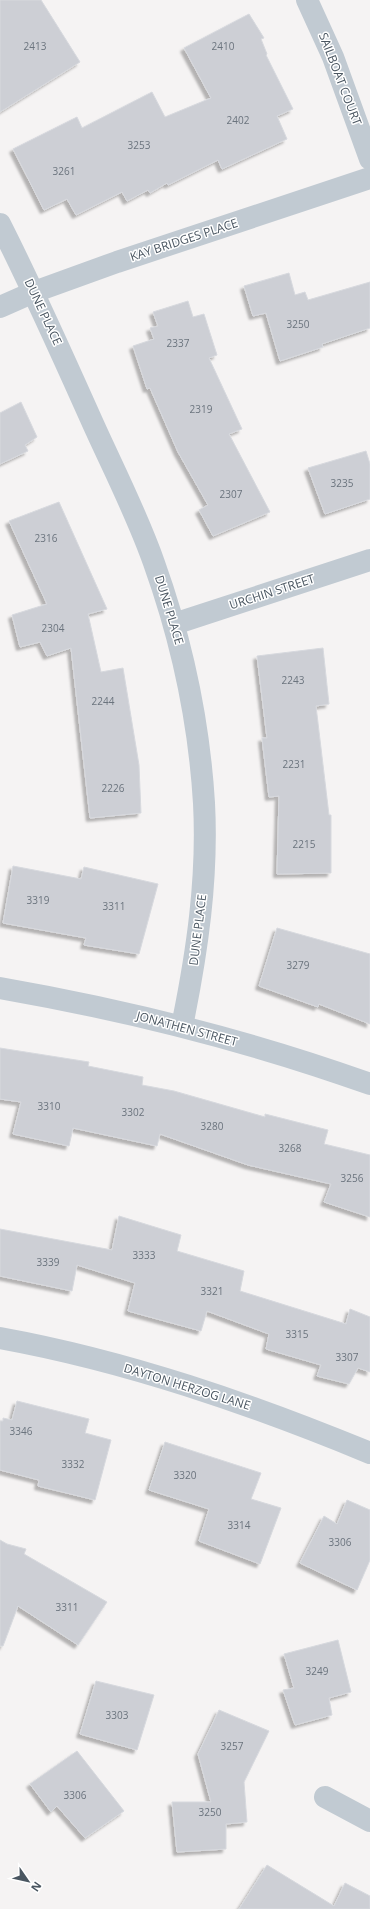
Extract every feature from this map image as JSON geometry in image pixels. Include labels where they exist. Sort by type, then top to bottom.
[{"type":"street","name":"SAILBOAT COURT","points":[[307,0],[333,57],[370,158]]},
{"type":"street","name":"KAY BRIDGES PLACE","points":[[0,307],[34,292],[370,178]]},
{"type":"street","name":"DUNE PLACE","points":[[0,224],[34,292],[154,562],[182,654],[197,729],[204,804],[204,878],[197,953],[182,1026]]},
{"type":"street","name":"URCHIN STREET","points":[[174,624],[370,560]]},
{"type":"street","name":"JONATHEN STREET","points":[[0,988],[65,999],[182,1026],[328,1069],[370,1084]]},
{"type":"street","name":"DAYTON HERZOG LANE","points":[[0,1338],[112,1364],[211,1393],[309,1428],[370,1453]]},
{"type":"street","points":[[325,1797],[370,1821]]},
{"type":"building","points":[[0,0],[41,0],[80,62],[0,112]]},
{"type":"building","points":[[249,14],[264,38],[261,39],[267,54],[266,55],[293,109],[277,116],[287,139],[222,169],[218,160],[168,185],[167,183],[150,193],[148,190],[127,201],[122,192],[76,215],[67,199],[44,210],[13,149],[77,117],[82,128],[152,92],[165,117],[211,98],[184,48]]},
{"type":"building","points":[[289,273],[295,295],[305,292],[308,300],[370,282],[370,328],[322,344],[323,347],[280,361],[266,313],[253,316],[244,286]]},
{"type":"building","points":[[188,301],[193,317],[204,314],[217,355],[209,358],[242,429],[229,434],[270,512],[213,536],[199,510],[208,505],[178,452],[150,388],[147,389],[133,346],[154,339],[150,328],[158,326],[153,312]]},
{"type":"building","points":[[21,402],[37,437],[25,445],[28,451],[0,464],[0,413]]},
{"type":"building","points":[[366,451],[370,464],[370,499],[325,514],[308,468]]},
{"type":"building","points":[[59,502],[107,609],[88,614],[101,672],[123,668],[139,765],[141,813],[90,818],[71,648],[47,656],[40,642],[20,647],[12,615],[47,604],[9,521]]},
{"type":"building","points":[[323,648],[329,704],[316,706],[329,815],[331,815],[331,873],[277,874],[279,796],[269,797],[262,738],[267,738],[257,656]]},
{"type":"building","points":[[13,866],[81,879],[84,867],[158,884],[139,954],[84,945],[86,938],[3,923]]},
{"type":"building","points":[[277,928],[370,954],[370,1024],[319,1004],[318,1007],[259,986]]},
{"type":"building","points":[[0,1048],[89,1062],[88,1066],[143,1077],[142,1085],[174,1091],[265,1117],[265,1114],[328,1130],[324,1144],[370,1155],[370,1217],[324,1202],[331,1184],[248,1165],[160,1134],[157,1146],[73,1128],[69,1146],[13,1134],[21,1102],[0,1099]]},
{"type":"building","points":[[119,1216],[181,1235],[177,1251],[244,1271],[240,1291],[346,1324],[350,1309],[370,1317],[370,1372],[358,1368],[349,1384],[317,1376],[321,1365],[266,1349],[269,1334],[207,1311],[201,1331],[128,1311],[135,1283],[77,1265],[72,1291],[0,1276],[0,1229],[112,1250]]},
{"type":"building","points":[[17,1401],[89,1419],[85,1433],[111,1440],[95,1500],[38,1486],[39,1480],[0,1470],[0,1421],[3,1421],[3,1418],[12,1420]]},
{"type":"building","points":[[165,1442],[261,1473],[251,1499],[281,1508],[260,1564],[199,1541],[209,1509],[149,1490]]},
{"type":"building","points":[[347,1500],[370,1510],[370,1560],[357,1590],[300,1563],[324,1516],[337,1524]]},
{"type":"building","points":[[0,1540],[7,1544],[26,1549],[24,1554],[107,1602],[78,1645],[18,1606],[3,1646],[0,1646]]},
{"type":"building","points":[[338,1640],[351,1692],[329,1698],[332,1715],[295,1725],[283,1690],[294,1688],[284,1654]]},
{"type":"building","points":[[96,1681],[154,1695],[137,1750],[80,1734]]},
{"type":"building","points":[[219,1710],[269,1731],[244,1782],[247,1822],[226,1824],[226,1849],[177,1852],[172,1802],[211,1802],[198,1754]]},
{"type":"building","points":[[77,1751],[124,1811],[85,1838],[57,1806],[51,1812],[30,1784]]},
{"type":"building","points":[[267,1865],[334,1906],[345,1883],[370,1896],[370,1909],[239,1909]]}]
